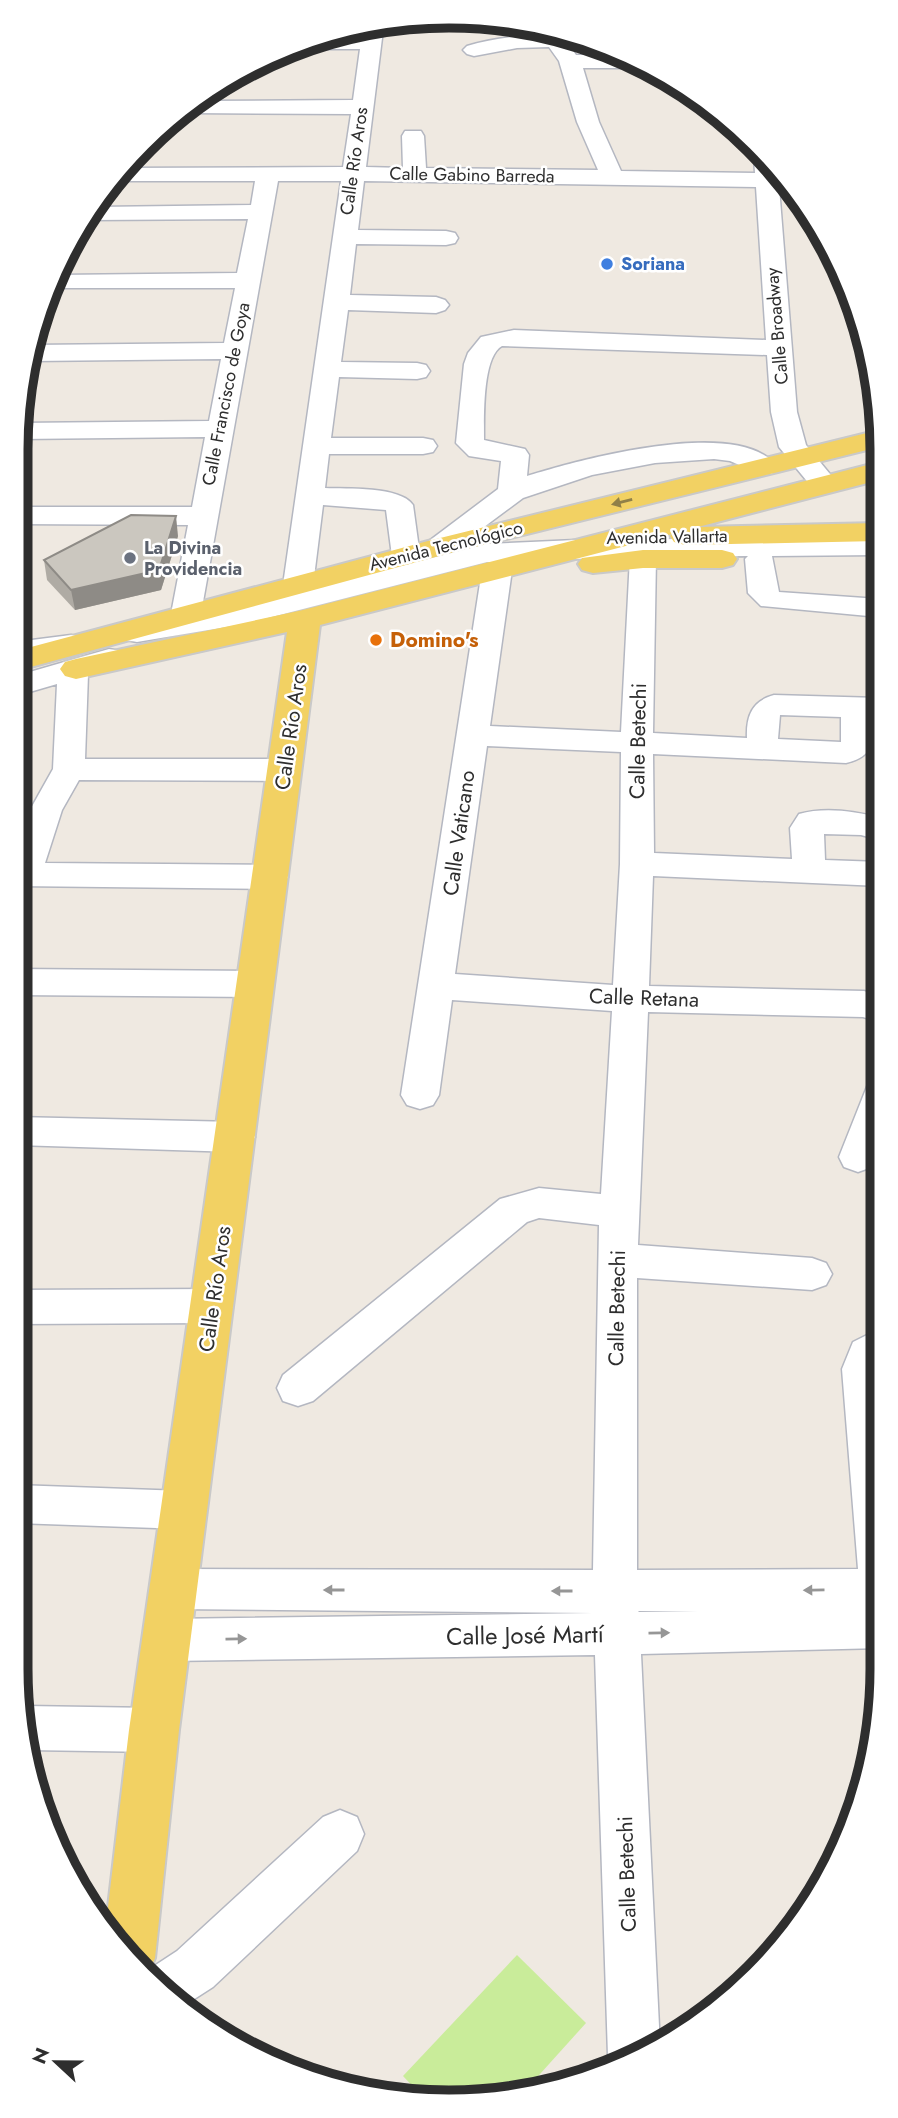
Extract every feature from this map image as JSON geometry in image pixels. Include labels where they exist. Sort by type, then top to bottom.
[{"type":"main road","name":"Avenida Tecnológico","points":[[28,659],[76,656],[302,602],[406,556],[870,440]]},
{"type":"main road","points":[[635,543],[649,522],[665,512],[770,483],[773,478],[763,467]]},
{"type":"main road","name":"Avenida Tecnológico","points":[[28,679],[76,656],[186,614],[302,602],[497,569],[576,549],[635,543],[870,473]]},
{"type":"main road","name":"Avenida Vallarta","points":[[448,545],[635,543],[870,532]]},
{"type":"main road","name":"Avenida Vallarta","points":[[497,569],[528,570],[635,543],[760,559],[870,558]]},
{"type":"main road","name":"Calle Río Aros","points":[[130,1944],[154,1730],[285,770],[302,602]]},
{"type":"street","name":"Calle Río Aros","points":[[302,602],[316,446],[351,174],[372,36]]},
{"type":"street","points":[[474,50],[544,39]]},
{"type":"street","points":[[556,41],[570,61],[588,122],[612,177]]},
{"type":"street","points":[[570,61],[614,62]]},
{"type":"street","points":[[203,108],[361,107]]},
{"type":"street","points":[[413,136],[415,175]]},
{"type":"street","name":"Calle Gabino Barreda","points":[[129,175],[612,177],[766,171]]},
{"type":"street","name":"Calle Francisco de Goya","points":[[186,614],[202,516],[268,175]]},
{"type":"street","name":"Calle Broadway","points":[[772,179],[778,348],[784,412],[789,437],[800,458],[825,485]]},
{"type":"street","points":[[100,214],[262,212]]},
{"type":"street","points":[[344,237],[446,238]]},
{"type":"street","points":[[63,282],[249,280]]},
{"type":"street","points":[[335,302],[436,305]]},
{"type":"street","points":[[512,492],[515,455],[479,450],[470,443],[476,376],[483,349],[489,343],[523,338],[778,348]]},
{"type":"street","points":[[39,353],[235,351]]},
{"type":"street","points":[[326,369],[417,371]]},
{"type":"street","points":[[29,431],[220,429]]},
{"type":"street","points":[[316,446],[423,446]]},
{"type":"street","points":[[448,545],[512,492],[581,470],[681,452],[734,453],[763,467]]},
{"type":"street","points":[[310,496],[379,499],[399,505],[406,556]]},
{"type":"street","points":[[28,516],[202,516]]},
{"type":"street","name":"Calle Betechi","points":[[634,2048],[616,1613],[618,1211],[637,864],[635,543]]},
{"type":"street","points":[[28,652],[76,656],[487,553],[576,549],[870,546]]},
{"type":"street","points":[[760,559],[763,593],[771,600],[870,607]]},
{"type":"street","name":"Calle Vaticano","points":[[420,1096],[497,569]]},
{"type":"street","points":[[28,854],[46,810],[69,769],[76,656]]},
{"type":"street","points":[[473,735],[763,750],[851,751],[857,742],[868,708],[786,703],[768,707],[764,716],[763,750]]},
{"type":"street","points":[[69,769],[285,770]]},
{"type":"street","points":[[809,871],[807,828],[811,822],[870,826]]},
{"type":"street","points":[[637,864],[870,874]]},
{"type":"street","points":[[28,874],[271,877]]},
{"type":"street","points":[[28,982],[256,984]]},
{"type":"street","name":"Calle Retana","points":[[436,986],[631,999],[867,1006]]},
{"type":"street","points":[[858,1157],[870,1124]]},
{"type":"street","points":[[28,1131],[236,1137]]},
{"type":"street","points":[[298,1388],[514,1210],[539,1203],[618,1211]]},
{"type":"street","points":[[617,1260],[812,1274]]},
{"type":"street","points":[[28,1307],[213,1306]]},
{"type":"street","points":[[870,1357],[863,1369],[870,1450]]},
{"type":"street","points":[[28,1504],[184,1510]]},
{"type":"street","name":"Calle José Martí","points":[[173,1589],[870,1626]]},
{"type":"street","name":"Calle José Martí","points":[[168,1640],[616,1613],[870,1590]]},
{"type":"street","points":[[33,1728],[154,1730]]},
{"type":"street","points":[[170,1986],[195,1969],[340,1834]]},
{"type":"green space","points":[[517,1955],[586,2023],[533,2081],[477,2089],[421,2089],[415,2088],[403,2076]]},
{"type":"building","points":[[131,515],[176,516],[159,570],[71,590],[44,560]]},
{"type":"place","name":"Soriana","points":[[607,264]]},
{"type":"place","name":"La Divina Providencia","points":[[130,558]]},
{"type":"place","name":"Domino's","points":[[376,640]]}]
